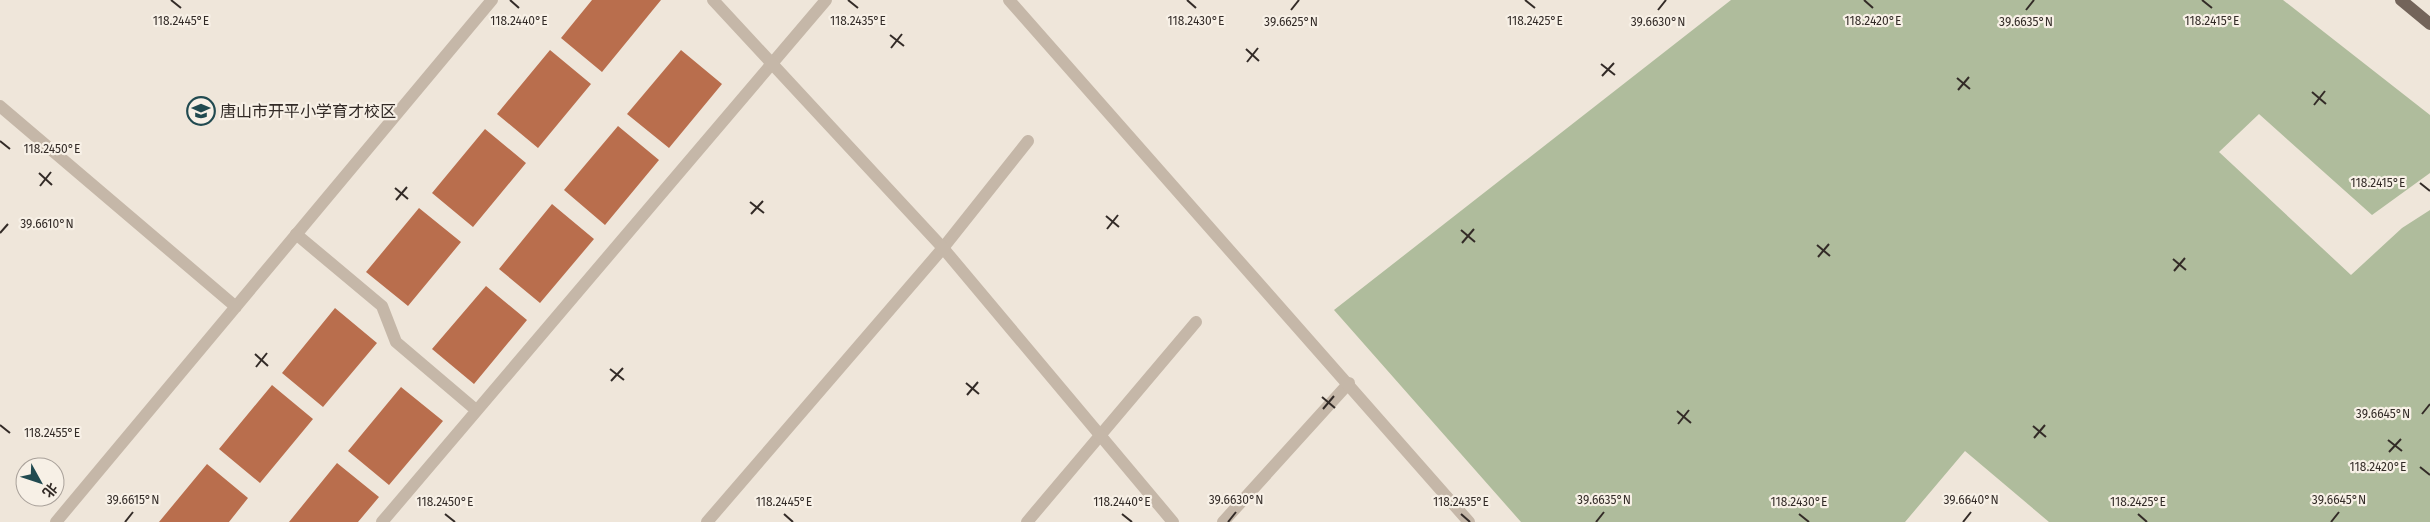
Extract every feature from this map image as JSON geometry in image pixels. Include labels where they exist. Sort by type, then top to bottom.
[{"type":"main road","points":[[2401,0],[2430,24]]},
{"type":"street","points":[[56,522],[492,0]]},
{"type":"street","points":[[713,0],[943,248],[1173,522]]},
{"type":"street","points":[[382,522],[826,0]]},
{"type":"street","points":[[1009,0],[1469,522]]},
{"type":"street","points":[[0,106],[236,306]]},
{"type":"street","points":[[707,522],[943,248],[1028,141]]},
{"type":"street","points":[[296,234],[382,306],[396,342],[476,410]]},
{"type":"street","points":[[1027,522],[1196,322]]},
{"type":"street","points":[[1223,522],[1348,383]]},
{"type":"green space","points":[[1731,0],[2283,0],[2430,115],[2430,173],[2372,215],[2259,114],[2219,152],[2351,275],[2402,228],[2430,210],[2430,522],[2049,522],[1965,451],[1905,522],[1521,522],[1334,310]]},
{"type":"building","points":[[592,0],[661,0],[602,72],[561,38]]},
{"type":"building","points":[[550,50],[591,84],[538,148],[497,114]]},
{"type":"building","points":[[681,50],[722,84],[669,148],[627,114]]},
{"type":"building","points":[[618,126],[659,160],[605,225],[564,190]]},
{"type":"building","points":[[485,129],[526,163],[473,227],[432,193]]},
{"type":"building","points":[[552,204],[594,239],[540,303],[499,269]]},
{"type":"building","points":[[419,208],[461,242],[408,306],[366,272]]},
{"type":"building","points":[[486,286],[527,320],[474,384],[432,349]]},
{"type":"building","points":[[335,308],[377,343],[323,407],[282,373]]},
{"type":"building","points":[[272,385],[313,419],[260,483],[219,449]]},
{"type":"building","points":[[401,387],[443,421],[389,485],[348,451]]},
{"type":"building","points":[[337,463],[379,497],[358,522],[289,522]]},
{"type":"building","points":[[207,464],[248,498],[229,522],[159,522]]},
{"type":"place","name":"唐山市开平小学育才校区","points":[[201,111]]}]
